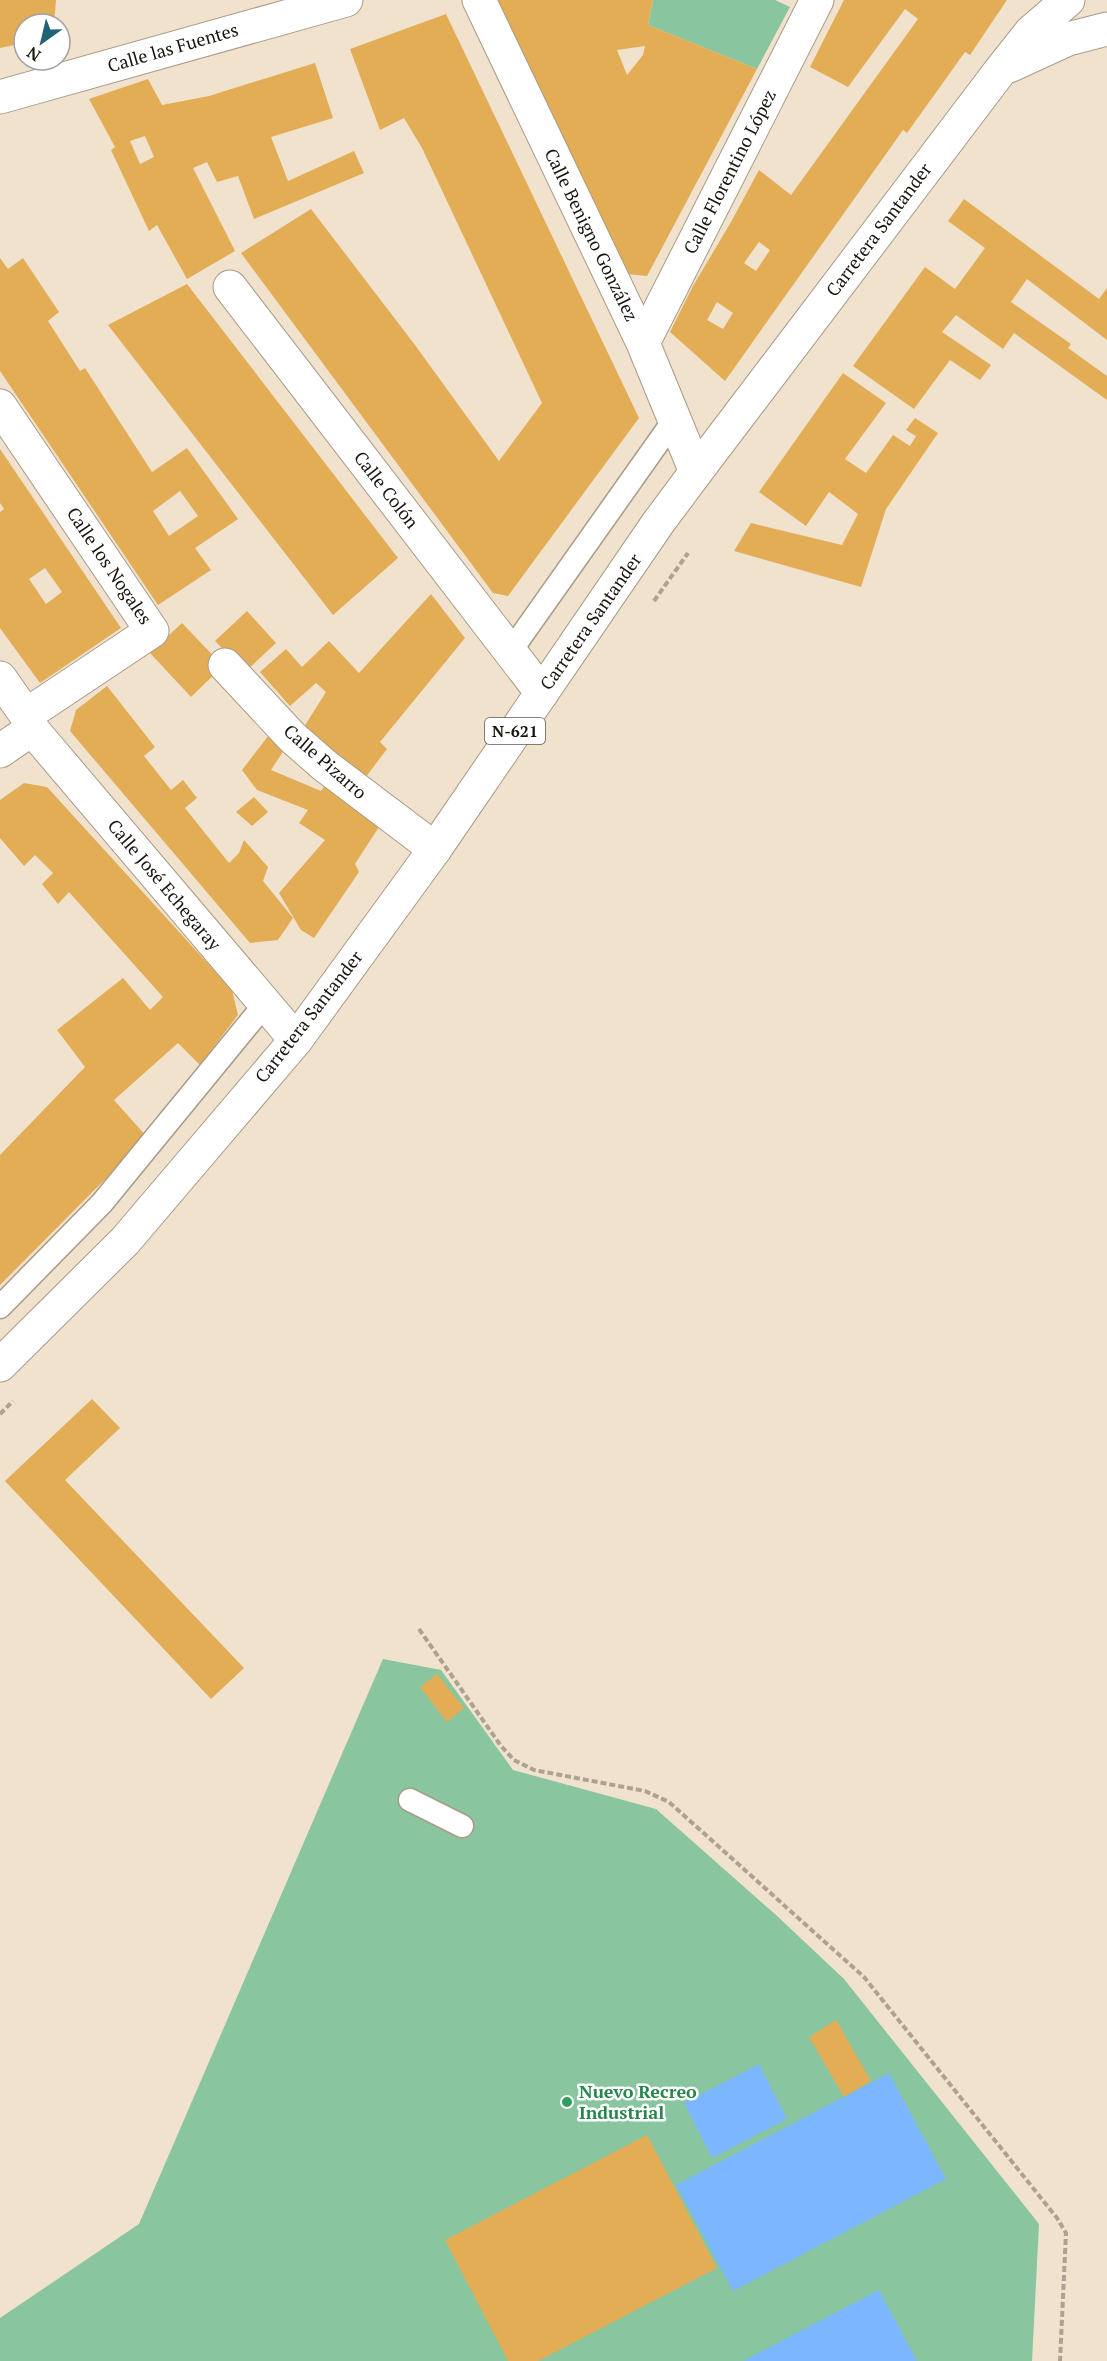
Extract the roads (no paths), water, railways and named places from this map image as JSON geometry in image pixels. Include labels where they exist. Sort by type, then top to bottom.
[{"type":"main road","name":"Calle las Fuentes","points":[[0,97],[346,0]]},
{"type":"main road","name":"Calle Benigno González","points":[[478,0],[643,343],[696,472]]},
{"type":"main road","name":"Calle Florentino López","points":[[643,343],[817,0]]},
{"type":"main road","name":"N-621","points":[[1031,32],[1046,0]]},
{"type":"main road","name":"N-621","points":[[1031,32],[1068,0]]},
{"type":"main road","points":[[1000,71],[1068,39],[1107,29]]},
{"type":"main road","name":"Carretera Santander","points":[[0,1365],[125,1241],[296,1040],[435,849],[696,472],[1031,32]]},
{"type":"main road","name":"Calle Colón","points":[[230,287],[542,693]]},
{"type":"main road","name":"Calle los Nogales","points":[[0,406],[152,631],[29,722]]},
{"type":"main road","name":"Calle Pizarro","points":[[225,665],[316,758],[435,849]]},
{"type":"main road","name":"Calle José Echegaray","points":[[0,678],[29,722],[296,1040]]},
{"type":"main road","points":[[0,752],[29,722]]},
{"type":"lane","points":[[510,652],[674,420]]},
{"type":"lane","points":[[0,1307],[102,1203],[265,1005]]},
{"type":"lane","points":[[410,1800],[462,1826]]},
{"type":"water","points":[[759,2064],[787,2119],[712,2158],[684,2103]]},
{"type":"water","points":[[889,2073],[946,2179],[733,2291],[676,2185]]},
{"type":"water","points":[[879,2290],[917,2361],[743,2361]]},
{"type":"place","name":"Nuevo Recreo Industrial","points":[[567,2102]]}]
